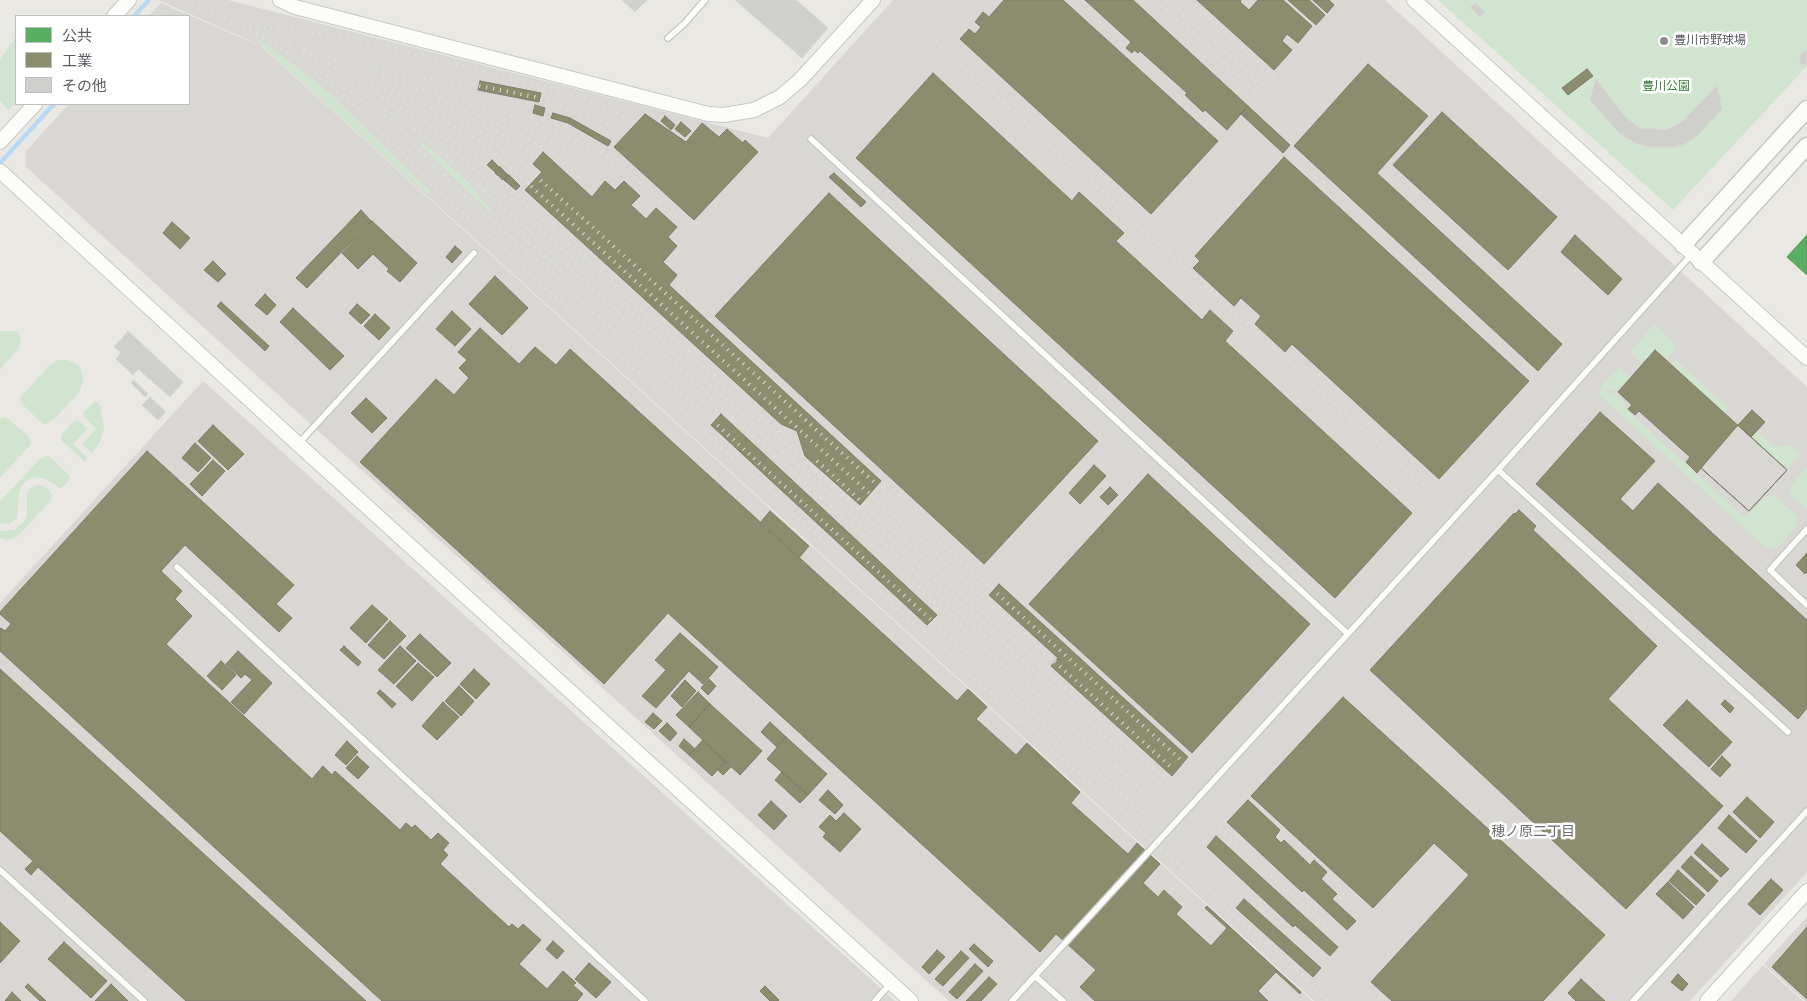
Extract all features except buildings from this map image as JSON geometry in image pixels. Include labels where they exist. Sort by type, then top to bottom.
[{"type":"main road","points":[[1692,254],[1807,109]]},
{"type":"main road","points":[[1692,254],[1807,146]]},
{"type":"street","points":[[115,15],[129,0]]},
{"type":"street","points":[[280,0],[295,7],[314,12],[708,114],[724,115],[754,110],[780,97],[800,80],[873,0]]},
{"type":"street","points":[[1414,0],[1807,358]]},
{"type":"street","points":[[0,142],[34,105]]},
{"type":"street","points":[[0,170],[298,444],[911,1001]]},
{"type":"street","points":[[1708,1001],[1807,891]]},
{"type":"lane","points":[[668,38],[684,24],[705,0]]},
{"type":"lane","points":[[811,139],[1347,633]]},
{"type":"lane","points":[[298,444],[474,253]]},
{"type":"lane","points":[[1012,1001],[1498,470],[1692,254]]},
{"type":"lane","points":[[1498,470],[1788,732]]},
{"type":"lane","points":[[1807,529],[1770,570],[1807,605]]},
{"type":"lane","points":[[177,567],[645,1001]]},
{"type":"lane","points":[[1633,1001],[1807,811]]},
{"type":"lane","points":[[0,870],[144,1001]]},
{"type":"lane","points":[[1035,976],[1063,1001]]},
{"type":"lane","points":[[875,1001],[891,983]]},
{"type":"shaded area","points":[[158,0],[228,0],[768,138],[893,0],[1385,0],[1807,387],[1807,872],[1690,1001],[1314,1001],[262,46]]},
{"type":"shaded area","points":[[161,3],[189,15],[150,15]]},
{"type":"shaded area","points":[[190,15],[261,46],[1312,1001],[949,1001],[25,166],[26,151],[68,105],[190,105]]},
{"type":"shaded area","points":[[203,381],[895,1001],[0,1001],[0,603]]},
{"type":"shaded area","points":[[1807,917],[1807,1001],[1805,1001],[1764,964]]},
{"type":"shaded area","points":[[1763,965],[1803,1001],[1731,1001]]},
{"type":"green space","name":"豊川公園","points":[[1438,0],[1807,0],[1807,66],[1673,210]]},
{"type":"green space","points":[[15,38],[15,103],[9,110],[0,101],[0,60]]},
{"type":"green space","points":[[259,39],[330,93],[430,191],[427,194],[258,42]]},
{"type":"green space","points":[[424,143],[471,185],[491,210],[489,212],[421,146]]},
{"type":"green space","points":[[1654,324],[1676,344],[1675,349],[1667,359],[1655,349],[1642,363],[1632,354],[1632,350]]},
{"type":"green space","points":[[0,331],[18,331],[21,340],[18,349],[0,369]]},
{"type":"green space","points":[[1675,359],[1728,408],[1724,412],[1671,364]]},
{"type":"green space","points":[[58,360],[68,360],[78,365],[83,382],[79,393],[51,422],[43,424],[22,404],[20,398],[50,365]]},
{"type":"green space","points":[[1619,367],[1630,377],[1617,391],[1601,389],[1602,385]]},
{"type":"green space","points":[[1600,390],[1617,394],[1625,403],[1626,409],[1743,516],[1747,516],[1764,498],[1772,495],[1795,514],[1797,518],[1796,527],[1779,547],[1769,549],[1765,547],[1599,395]]},
{"type":"green space","points":[[95,401],[100,405],[104,428],[100,442],[92,453],[82,444],[96,429],[83,413]]},
{"type":"green space","points":[[5,417],[30,438],[31,444],[0,478],[0,419]]},
{"type":"green space","points":[[78,420],[88,429],[73,444],[87,457],[85,462],[61,438],[62,434],[74,421]]},
{"type":"green space","points":[[1757,431],[1773,446],[1792,445],[1800,454],[1787,469],[1751,437]]},
{"type":"green space","points":[[46,456],[50,457],[69,475],[69,480],[60,488],[44,478],[34,477],[28,480],[23,484],[19,492],[17,518],[9,524],[0,523],[0,501],[40,459]]},
{"type":"green space","points":[[1807,468],[1806,508],[1792,498],[1789,489]]},
{"type":"green space","points":[[38,485],[50,491],[52,496],[50,501],[19,535],[7,540],[0,538],[0,531],[14,530],[24,522],[27,515],[27,493],[31,488]]},
{"type":"waterway","points":[[135,15],[149,0]]},
{"type":"waterway","points":[[0,163],[53,105]]},
{"type":"railway","points":[[179,0],[257,34],[309,53]]},
{"type":"railway","points":[[1156,0],[1260,95]]},
{"type":"railway","points":[[1168,0],[1266,89]]},
{"type":"railway","points":[[1190,0],[1276,78]]},
{"type":"railway","points":[[250,25],[350,38],[573,94],[634,121]]},
{"type":"railway","points":[[257,34],[294,57],[350,102],[374,124],[433,186],[1329,1001]]},
{"type":"railway","points":[[936,41],[1439,499]]},
{"type":"railway","points":[[304,51],[336,68],[456,144],[479,161],[1164,790]]},
{"type":"railway","points":[[328,58],[403,75],[470,84],[535,97],[620,129]]},
{"type":"railway","points":[[321,72],[362,99],[392,122],[454,185],[1143,813]]},
{"type":"railway","points":[[383,77],[416,89],[526,120],[566,136],[603,154],[631,175],[692,228]]},
{"type":"railway","points":[[372,84],[455,118],[485,135],[515,157],[1181,760]]},
{"type":"railway","points":[[439,100],[528,138],[546,149],[569,168]]},
{"type":"railway","points":[[385,110],[429,140],[483,191]]},
{"type":"railway","points":[[436,116],[475,138],[500,158],[1173,769]]},
{"type":"railway","points":[[484,124],[535,155]]},
{"type":"railway","points":[[519,127],[541,136],[575,155]]},
{"type":"railway","points":[[452,149],[993,643]]},
{"type":"railway","points":[[479,186],[1153,801]]},
{"type":"railway","points":[[499,213],[510,226],[572,281]]},
{"type":"railway","points":[[817,461],[1169,783]]},
{"type":"railway","points":[[1220,828],[1342,940]]},
{"type":"place","name":"豊川市野球場","points":[[1664,41]]},
{"type":"district","name":"穂ノ原二丁目","points":[[1533,832]]}]
